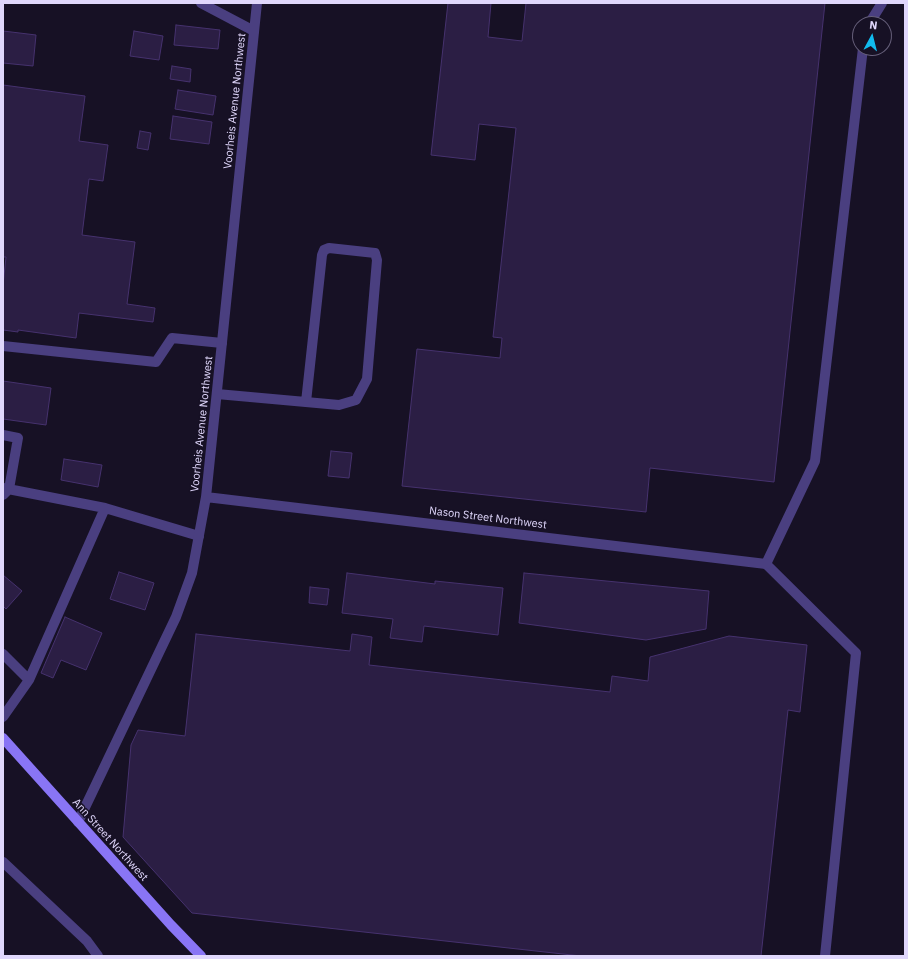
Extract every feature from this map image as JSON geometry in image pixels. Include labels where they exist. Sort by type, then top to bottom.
[{"type":"main road","name":"Ann Street Northwest","points":[[3,738],[201,956]]},
{"type":"street","points":[[201,3],[254,31]]},
{"type":"street","name":"Voorheis Avenue Northwest","points":[[78,822],[176,617],[192,573],[206,497],[257,3]]},
{"type":"street","points":[[874,16],[882,3]]},
{"type":"street","points":[[825,956],[856,653],[766,564],[814,461],[862,56]]},
{"type":"street","points":[[217,394],[306,402],[340,405],[356,400],[367,379],[377,260],[375,253],[329,248],[324,250],[322,255],[306,402]]},
{"type":"street","points":[[3,346],[156,362],[172,338],[222,344]]},
{"type":"street","points":[[3,435],[18,438],[5,490],[105,508],[199,536]]},
{"type":"street","name":"Nason Street Northwest","points":[[206,497],[766,564]]},
{"type":"street","points":[[3,717],[29,680],[105,508]]},
{"type":"street","points":[[3,654],[29,680]]},
{"type":"street","points":[[3,862],[87,941],[98,956]]},
{"type":"building","points":[[448,3],[491,3],[488,37],[522,41],[526,3],[825,3],[774,482],[650,468],[646,512],[402,486],[417,349],[500,358],[502,338],[493,337],[516,128],[479,124],[475,160],[431,155]]},
{"type":"building","points":[[176,25],[220,30],[218,49],[174,45]]},
{"type":"building","points":[[3,31],[36,35],[33,66],[3,63]]},
{"type":"building","points":[[134,31],[163,36],[159,60],[130,56]]},
{"type":"building","points":[[172,66],[191,69],[190,82],[170,79]]},
{"type":"building","points":[[3,85],[85,96],[79,141],[108,145],[103,181],[89,179],[82,235],[135,242],[127,304],[155,308],[153,322],[79,313],[76,338],[18,330],[18,332],[3,330],[3,285],[6,257],[3,257]]},
{"type":"building","points":[[178,90],[216,96],[213,115],[175,109]]},
{"type":"building","points":[[173,116],[212,122],[209,144],[170,139]]},
{"type":"building","points":[[140,131],[151,133],[148,150],[137,148]]},
{"type":"building","points":[[3,381],[51,388],[46,425],[3,419]]},
{"type":"building","points":[[331,451],[352,453],[349,478],[328,476]]},
{"type":"building","points":[[64,459],[102,465],[98,487],[61,480]]},
{"type":"building","points":[[119,572],[154,583],[145,610],[110,599]]},
{"type":"building","points":[[347,573],[435,584],[435,581],[503,588],[498,635],[424,626],[422,642],[390,638],[393,619],[342,613]]},
{"type":"building","points":[[524,573],[709,591],[706,629],[646,640],[519,623]]},
{"type":"building","points":[[3,575],[22,591],[6,609],[3,606]]},
{"type":"building","points":[[310,587],[329,589],[327,605],[309,603]]},
{"type":"building","points":[[65,617],[102,633],[86,670],[61,660],[53,678],[41,673]]},
{"type":"building","points":[[196,634],[350,651],[352,634],[372,637],[369,665],[610,692],[612,676],[648,681],[650,657],[729,636],[807,645],[800,712],[788,710],[761,956],[581,956],[192,913],[123,837],[131,745],[138,730],[185,736]]}]
